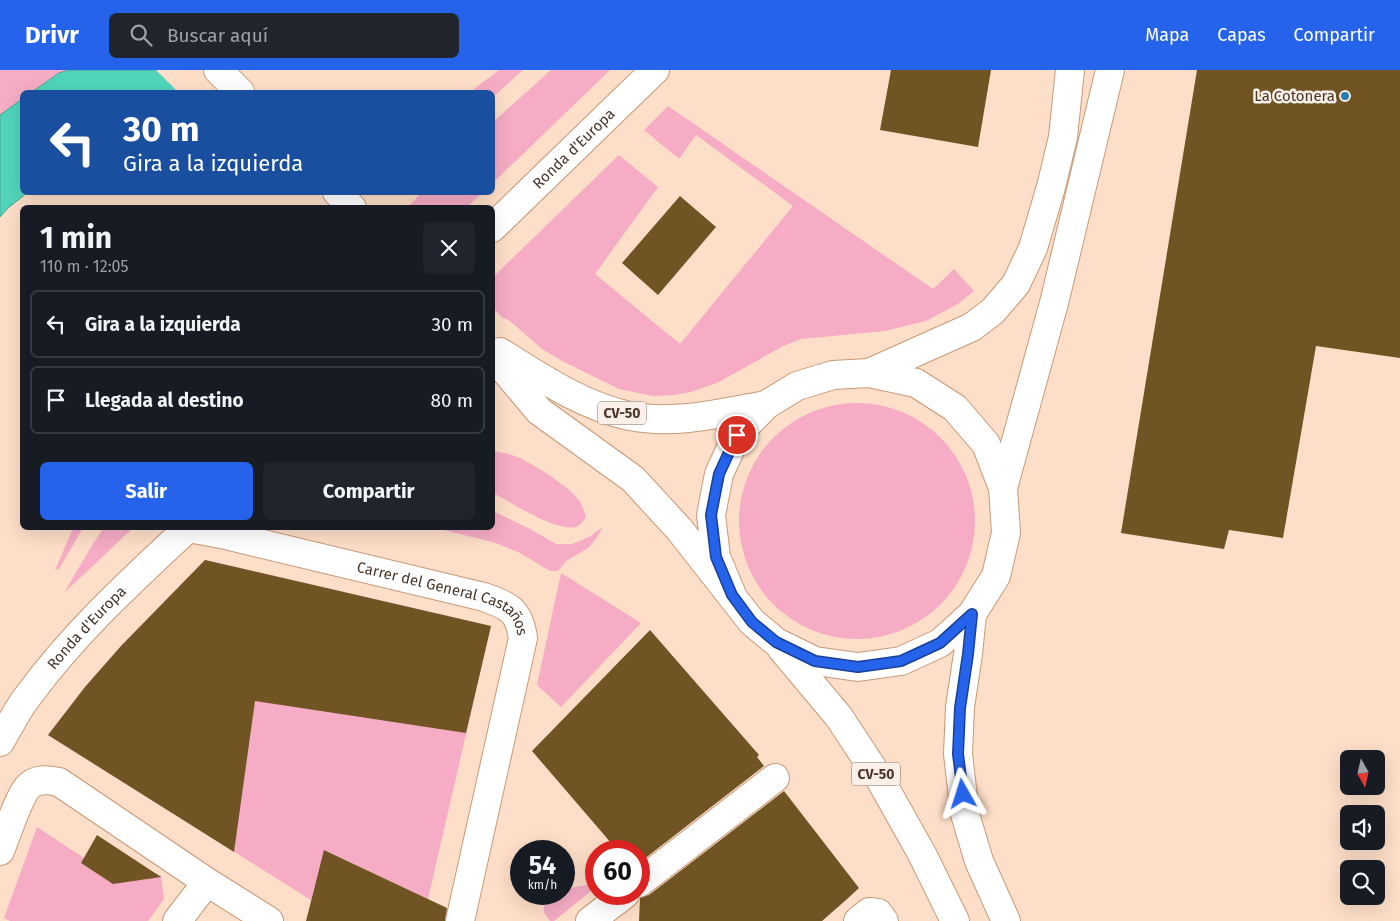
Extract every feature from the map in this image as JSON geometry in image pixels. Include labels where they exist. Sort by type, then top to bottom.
[{"type":"main road","points":[[218,70],[238,90]]},
{"type":"main road","name":"Ronda d'Europa","points":[[495,225],[655,70]]},
{"type":"main road","points":[[870,373],[972,327],[993,311],[1016,284],[1033,248],[1051,187],[1063,137],[1070,70]]},
{"type":"main road","points":[[1003,488],[1054,303],[1110,70]]},
{"type":"main road","points":[[340,195],[349,205]]},
{"type":"main road","name":"CV-50","points":[[495,349],[546,381],[596,405],[630,416],[664,419],[702,416],[766,405]]},
{"type":"main road","name":"CV-50","points":[[495,359],[539,411],[633,479],[679,528],[752,622],[776,642],[839,717],[881,781],[922,854],[955,921]]},
{"type":"main road","name":"CV-50","points":[[732,595],[716,557],[711,515],[719,474],[737,435],[766,405],[798,386],[833,375],[870,373],[916,383],[955,408],[986,444],[1003,488],[1006,532],[996,576],[972,614],[940,643],[901,661],[884,664],[858,667],[815,661],[776,642]]},
{"type":"main road","name":"Ronda d'Europa","points":[[0,742],[27,697],[73,641],[124,588],[186,530]]},
{"type":"main road","name":"Carrer del General Castaños","points":[[199,530],[484,597],[511,608],[517,616],[523,638],[460,921]]},
{"type":"main road","name":"CV-50","points":[[972,614],[960,708],[958,754],[965,814],[979,861],[1006,921]]},
{"type":"main road","points":[[650,875],[775,778]]},
{"type":"main road","points":[[0,851],[21,797],[29,785],[45,780],[59,782],[207,882],[269,921]]},
{"type":"main road","points":[[177,921],[207,882]]},
{"type":"main road","points":[[590,921],[611,905]]},
{"type":"shaded area","points":[[0,70],[69,70],[59,73],[35,90],[20,90],[20,100],[0,115]]},
{"type":"shaded area","points":[[499,70],[523,70],[495,95],[495,90],[473,90]]},
{"type":"shaded area","points":[[551,70],[610,70],[495,181],[495,120]]},
{"type":"shaded area","points":[[668,106],[933,289],[954,269],[974,291],[958,304],[926,321],[885,331],[801,339],[783,346],[719,382],[691,392],[653,396],[619,389],[542,349],[510,321],[501,317],[495,310],[495,275],[619,155],[658,187],[595,274],[680,344],[793,206],[696,135],[679,159],[644,130]]},
{"type":"shaded area","points":[[419,195],[480,195],[469,205],[410,205]]},
{"type":"shaded area","points":[[845,403],[869,403],[891,408],[913,417],[941,437],[955,455],[966,476],[973,498],[975,521],[973,544],[966,566],[955,587],[941,605],[913,625],[891,634],[869,639],[845,639],[823,634],[801,625],[773,605],[753,577],[744,555],[739,533],[739,509],[744,487],[753,465],[773,437],[801,417],[823,408]]},
{"type":"shaded area","points":[[495,451],[528,462],[566,487],[582,505],[586,517],[578,526],[567,527],[546,521],[495,494]]},
{"type":"shaded area","points":[[495,512],[556,544],[572,544],[589,537],[603,527],[588,548],[566,561],[558,571],[550,571],[520,553],[493,542],[443,530],[495,530]]},
{"type":"shaded area","points":[[72,530],[82,530],[59,569],[57,570],[56,568]]},
{"type":"shaded area","points":[[103,530],[131,530],[64,593]]},
{"type":"shaded area","points":[[205,560],[491,626],[428,899],[325,850],[311,900],[48,735],[85,687],[121,646]]},
{"type":"shaded area","points":[[561,573],[641,623],[561,707],[537,685]]},
{"type":"shaded area","points":[[37,827],[84,858],[81,863],[109,881],[147,879],[153,872],[161,876],[164,899],[148,921],[10,921],[4,918]]},
{"type":"shaded area","points":[[585,885],[585,896],[575,904],[575,887]]},
{"type":"shaded area","points":[[545,905],[574,905],[554,921],[550,921],[544,911]]},
{"type":"water","points":[[69,70],[243,70],[207,90],[35,90],[59,73]]},
{"type":"water","points":[[20,100],[20,195],[24,195],[0,217],[0,115]]},
{"type":"pier","points":[[156,70],[246,70],[212,90],[176,90]]},
{"type":"building","points":[[891,70],[991,70],[978,147],[880,130]]},
{"type":"building","points":[[1197,70],[1400,70],[1400,358],[1316,346],[1283,538],[1229,530],[1224,549],[1121,533]]},
{"type":"building","points":[[680,196],[716,227],[658,295],[622,263]]},
{"type":"building","points":[[205,560],[491,626],[466,733],[255,701],[234,852],[48,735],[85,687],[121,646]]},
{"type":"building","points":[[650,630],[759,755],[757,757],[764,766],[650,854],[650,840],[609,840],[532,751]]},
{"type":"building","points":[[784,791],[859,888],[822,921],[639,921],[640,905],[650,905],[650,894]]},
{"type":"building","points":[[97,835],[161,877],[113,884],[81,863]]},
{"type":"building","points":[[324,850],[447,908],[445,921],[306,921]]},
{"type":"place","name":"La Cotonera","points":[[1345,96]]},
{"type":"route","points":[[737,435],[719,474],[711,515],[716,557],[732,595],[752,622],[776,642],[815,661],[858,667],[901,661],[940,643],[972,614],[960,708],[958,754],[963,794]]}]
